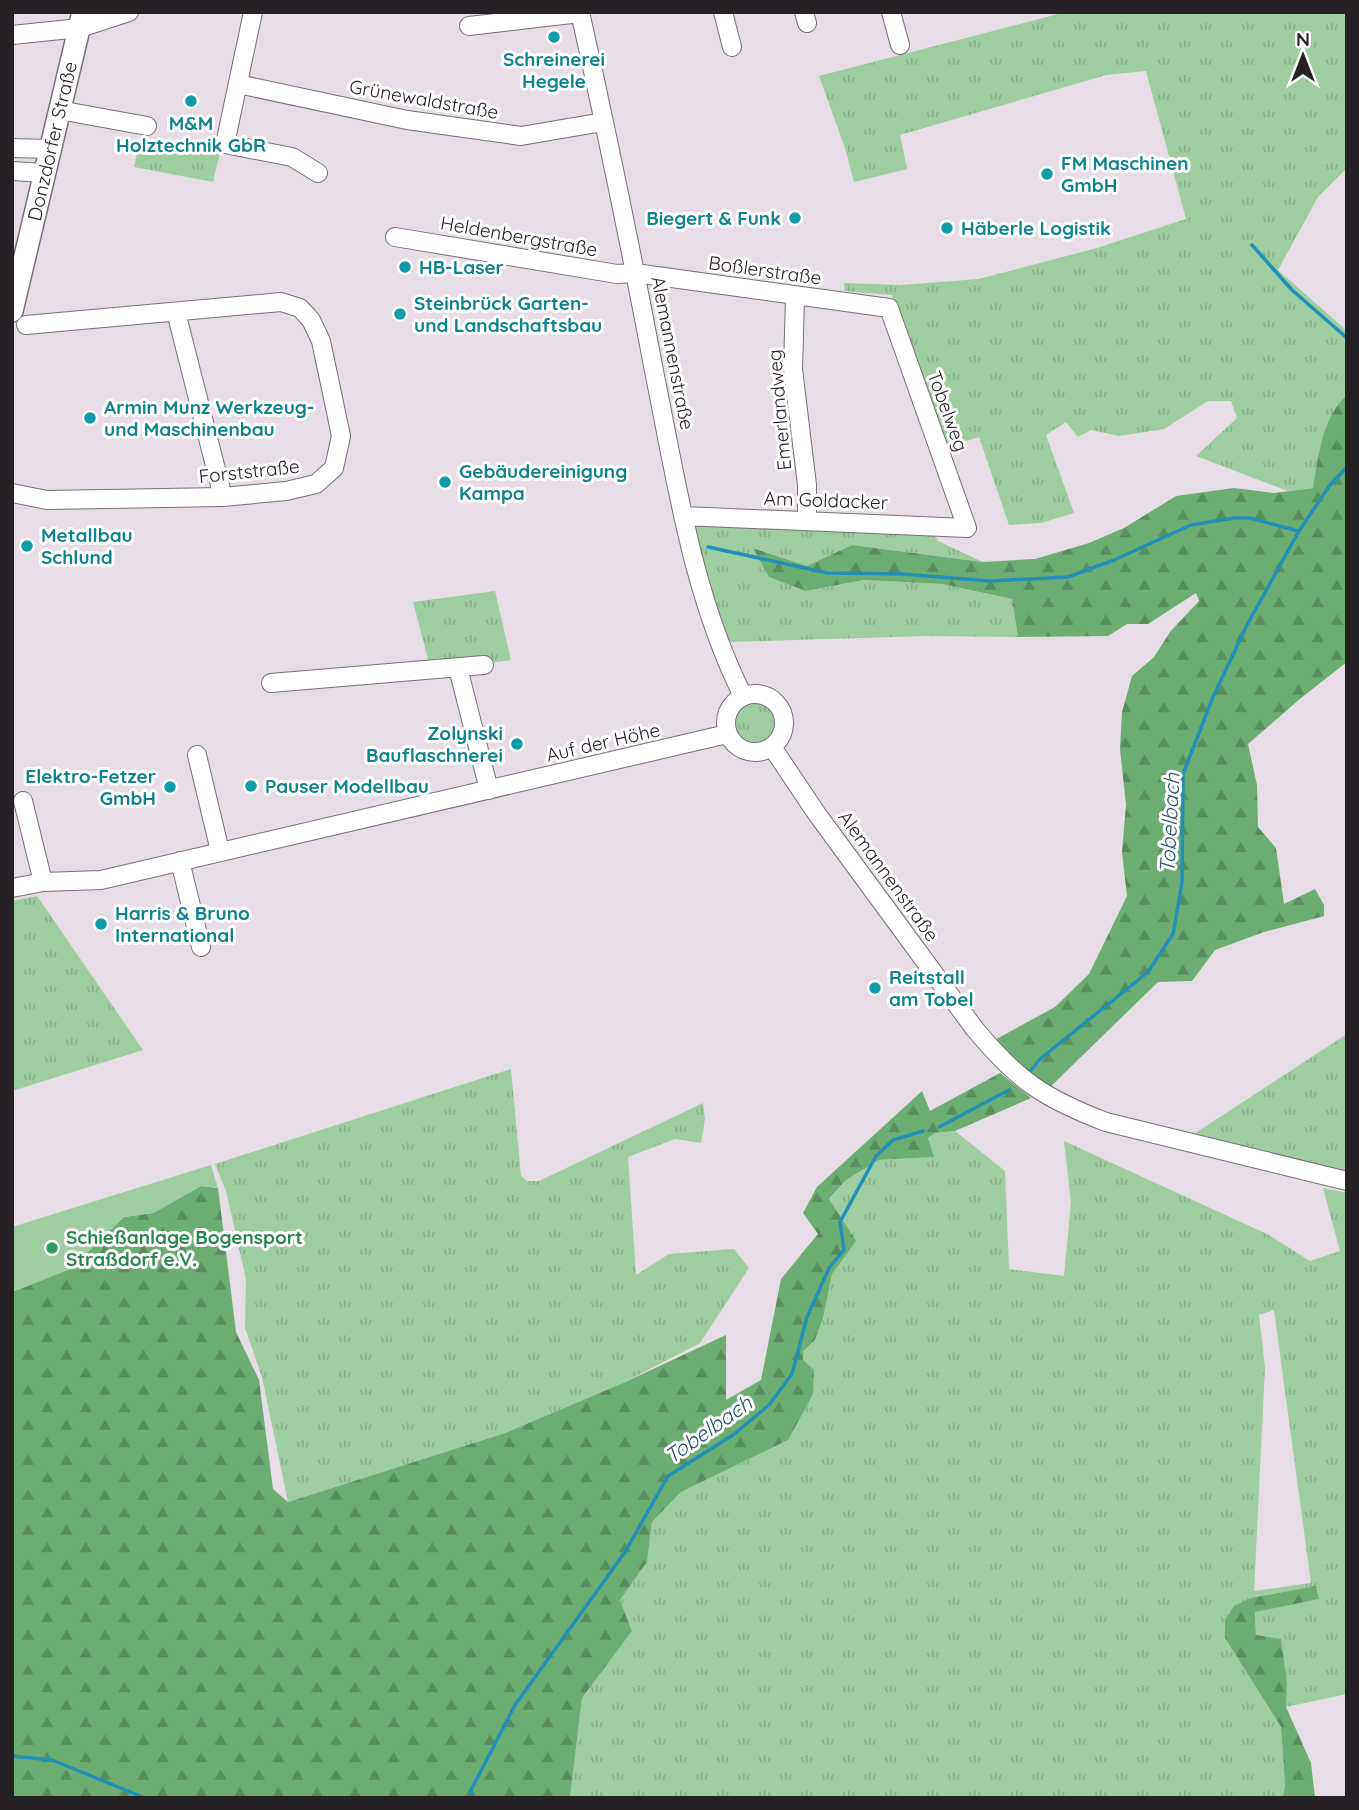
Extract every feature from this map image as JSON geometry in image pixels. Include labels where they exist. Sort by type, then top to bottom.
[{"type":"main road","name":"Donzdorfer Straße","points":[[19,318],[44,173],[81,20]]},
{"type":"street","points":[[12,35],[129,12]]},
{"type":"street","points":[[253,12],[225,144],[292,157],[317,173]]},
{"type":"street","points":[[723,12],[732,47]]},
{"type":"street","points":[[891,12],[900,45]]},
{"type":"street","points":[[469,26],[580,13]]},
{"type":"street","name":"Alemannenstraße","points":[[580,13],[683,516],[715,634],[743,696]]},
{"type":"street","name":"Grünewaldstraße","points":[[238,84],[407,120],[521,136],[603,122]]},
{"type":"street","points":[[59,110],[147,126]]},
{"type":"street","points":[[12,149],[50,149]]},
{"type":"street","points":[[12,171],[44,173]]},
{"type":"street","name":"Heldenbergstraße","points":[[395,237],[617,274],[635,273]]},
{"type":"street","name":"Boßlerstraße","points":[[635,273],[889,308]]},
{"type":"street","name":"Emerlandweg","points":[[795,296],[793,369],[807,485],[807,520]]},
{"type":"street","name":"Forststraße","points":[[12,493],[47,500],[223,497],[286,491],[316,484],[334,468],[341,436],[321,341],[312,320],[300,308],[281,302],[177,312],[19,318]]},
{"type":"street","name":"Tobelweg","points":[[889,308],[967,528]]},
{"type":"street","points":[[177,312],[223,497]]},
{"type":"street","name":"Am Goldacker","points":[[683,516],[967,528]]},
{"type":"street","points":[[271,683],[484,665]]},
{"type":"street","points":[[458,668],[489,790]]},
{"type":"street","points":[[761,695],[772,699],[780,708],[784,720],[782,732],[772,747],[760,752],[746,751],[735,744],[727,734],[729,709],[743,696],[761,695]]},
{"type":"street","name":"Auf der Höhe","points":[[12,888],[43,882],[101,880],[727,734]]},
{"type":"street","name":"Alemannenstraße","points":[[772,747],[817,814],[974,1028],[1000,1060],[1020,1078],[1071,1109],[1106,1122],[1347,1181]]},
{"type":"street","points":[[197,755],[220,851]]},
{"type":"street","points":[[23,801],[43,882]]},
{"type":"street","points":[[180,861],[201,947]]},
{"type":"green space","points":[[1066,12],[1347,12],[1347,168],[1318,197],[1278,270],[1347,331],[1347,395],[1332,414],[1327,426],[1319,451],[1313,488],[1288,491],[1196,456],[1237,418],[1231,401],[1208,401],[1164,429],[1119,436],[1091,430],[1078,437],[1066,422],[1046,435],[1074,513],[1041,523],[1009,525],[979,437],[943,448],[896,314],[892,295],[845,291],[844,283],[901,285],[979,279],[1097,248],[1186,219],[1146,71],[1106,75],[900,135],[907,169],[854,182],[845,148],[819,76]]},
{"type":"green space","points":[[139,144],[196,153],[197,149],[220,153],[213,182],[134,167]]},
{"type":"green space","points":[[1347,395],[1347,662],[1248,744],[1257,785],[1258,827],[1276,848],[1284,904],[1315,889],[1324,905],[1324,916],[1264,932],[1215,950],[1192,981],[1158,982],[1046,1091],[991,1042],[1055,1007],[1089,974],[1127,896],[1122,852],[1126,805],[1120,749],[1122,712],[1132,676],[1154,657],[1170,632],[1199,601],[1196,593],[1148,624],[1127,624],[1108,636],[1018,637],[1012,599],[942,584],[864,580],[806,591],[769,577],[753,548],[807,566],[852,545],[983,562],[1035,559],[1089,543],[1124,528],[1176,496],[1234,488],[1274,493],[1313,488],[1319,451],[1327,426],[1332,414]]},
{"type":"green space","points":[[691,522],[931,530],[938,541],[983,562],[852,545],[807,566],[754,548],[806,591],[864,580],[942,584],[1012,599],[1018,637],[926,636],[728,642],[719,637]]},
{"type":"green space","points":[[495,591],[511,660],[431,670],[413,602]]},
{"type":"green space","points":[[755,699],[772,706],[779,723],[772,740],[755,747],[738,740],[731,723],[738,706]]},
{"type":"green space","points":[[37,896],[143,1050],[12,1091],[12,901]]},
{"type":"green space","points":[[1347,1034],[1347,1174],[1193,1137],[1194,1134]]},
{"type":"green space","points":[[511,1069],[521,1176],[527,1181],[539,1181],[703,1103],[705,1119],[701,1143],[675,1139],[628,1157],[636,1275],[669,1254],[734,1249],[749,1268],[700,1343],[623,1383],[505,1433],[288,1502],[262,1377],[245,1328],[246,1279],[226,1191],[215,1164]]},
{"type":"green space","points":[[1000,1073],[1031,1098],[955,1131],[935,1133],[928,1138],[934,1157],[879,1160],[846,1180],[829,1199],[856,1241],[832,1274],[823,1319],[815,1340],[803,1351],[803,1360],[814,1370],[813,1394],[788,1440],[681,1492],[652,1522],[647,1562],[620,1600],[632,1631],[582,1698],[570,1798],[12,1798],[12,1292],[70,1269],[124,1217],[153,1213],[201,1186],[218,1188],[236,1332],[259,1380],[273,1489],[288,1502],[505,1433],[623,1383],[726,1335],[726,1400],[761,1380],[781,1279],[818,1234],[803,1213],[817,1187],[922,1091],[930,1111]]},
{"type":"green space","points":[[955,1131],[1005,1171],[1009,1269],[1064,1276],[1071,1202],[1064,1141],[1269,1235],[1310,1261],[1340,1251],[1323,1188],[1347,1193],[1347,1694],[1286,1707],[1287,1684],[1256,1635],[1255,1611],[1319,1599],[1316,1587],[1265,1595],[1225,1638],[1281,1727],[1285,1784],[1283,1798],[570,1798],[582,1698],[632,1631],[620,1600],[647,1562],[652,1522],[681,1492],[788,1440],[803,1350],[815,1340],[823,1320],[832,1274],[855,1241],[829,1200],[846,1180],[879,1160],[933,1157],[928,1138],[935,1133]],"holes":[[[1274,1310],[1311,1583],[1254,1591],[1265,1368],[1259,1315]]]},
{"type":"green space","name":"Schießanlage Bogensport Straßdorf e.V.","points":[[211,1165],[218,1188],[201,1186],[153,1213],[124,1217],[70,1269],[12,1292],[12,1227]]},
{"type":"green space","points":[[1316,1586],[1319,1599],[1255,1612],[1256,1635],[1281,1639],[1287,1684],[1286,1707],[1311,1763],[1315,1798],[1283,1798],[1285,1784],[1281,1727],[1225,1638],[1225,1620],[1234,1606],[1251,1598]]},
{"type":"waterway","points":[[1252,245],[1292,290],[1347,338]]},
{"type":"waterway","name":"Tobelbach","points":[[1027,1075],[1040,1059],[1148,972],[1173,934],[1182,883],[1183,774],[1213,697],[1247,625],[1299,531],[1330,485],[1347,467]]},
{"type":"waterway","points":[[708,547],[828,573],[903,574],[989,581],[1068,577],[1114,560],[1191,525],[1234,518],[1250,518],[1298,531]]},
{"type":"waterway","name":"Tobelbach","points":[[939,1127],[1009,1090]]},
{"type":"waterway","name":"Tobelbach","points":[[471,1798],[471,1790],[515,1705],[625,1552],[668,1476],[733,1435],[769,1405],[792,1374],[807,1317],[829,1268],[844,1250],[840,1222],[876,1156],[893,1140],[923,1131]]},
{"type":"waterway","points":[[12,1756],[52,1760],[145,1798]]},
{"type":"place","name":"Schreinerei Hegele","points":[[554,37]]},
{"type":"place","name":"M&M Holztechnik GbR","points":[[191,101]]},
{"type":"place","name":"FM Maschinen GmbH","points":[[1047,174]]},
{"type":"place","name":"Biegert & Funk","points":[[795,218]]},
{"type":"place","name":"Häberle Logistik","points":[[947,228]]},
{"type":"place","name":"HB-Laser","points":[[405,267]]},
{"type":"place","name":"Steinbrück Garten- und Landschaftsbau","points":[[400,314]]},
{"type":"place","name":"Armin Munz Werkzeug- und Maschinenbau","points":[[90,418]]},
{"type":"place","name":"Gebäudereinigung Kampa","points":[[445,482]]},
{"type":"place","name":"Metallbau Schlund","points":[[27,546]]},
{"type":"place","name":"Zolynski Bauflaschnerei","points":[[517,744]]},
{"type":"place","name":"Pauser Modellbau","points":[[251,786]]},
{"type":"place","name":"Elektro-Fetzer GmbH","points":[[170,787]]},
{"type":"place","name":"Harris & Bruno International","points":[[101,924]]},
{"type":"place","name":"Reitstall am Tobel","points":[[875,988]]},
{"type":"place","name":"Schießanlage Bogensport Straßdorf e.V.","points":[[52,1248]]}]
